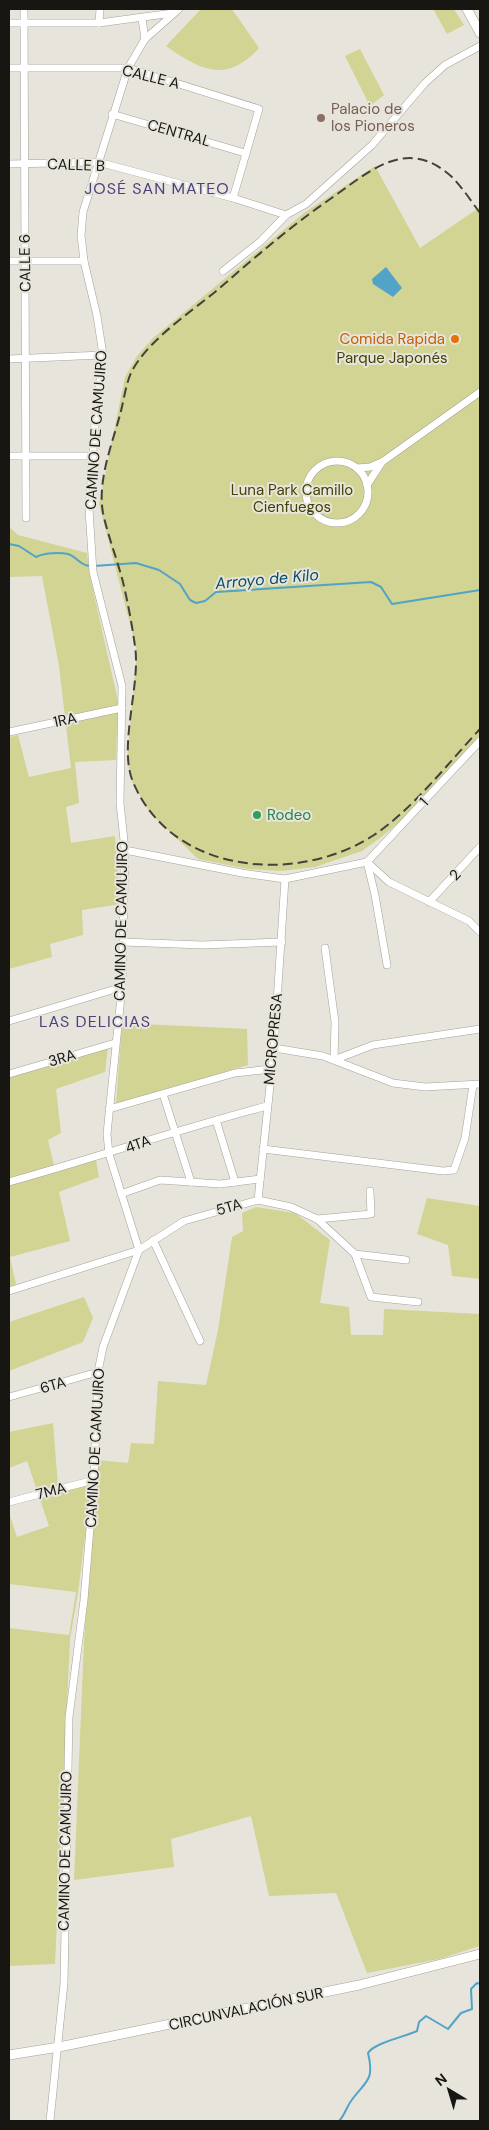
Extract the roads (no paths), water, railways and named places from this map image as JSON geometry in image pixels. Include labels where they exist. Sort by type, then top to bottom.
[{"type":"main road","points":[[467,9],[480,33]]},
{"type":"main road","name":"CIRCUNVALACIÓN SUR","points":[[9,2054],[59,2047],[359,1985],[480,1954]]},
{"type":"street","name":"CALLE 6","points":[[24,9],[23,164],[28,455],[26,518]]},
{"type":"street","points":[[100,9],[100,23]]},
{"type":"street","points":[[9,23],[24,25],[100,23],[142,19],[176,11]]},
{"type":"street","name":"CAMINO DE CAMUJIRO","points":[[50,2121],[64,1983],[69,1717],[84,1600],[94,1480],[98,1372],[103,1347],[139,1250],[109,1154],[109,1109],[122,987],[125,850],[120,803],[122,686],[93,572],[89,510],[92,456],[103,356],[97,316],[84,261],[81,235],[83,212],[112,114],[128,68],[145,40],[176,11]]},
{"type":"street","points":[[142,19],[145,40]]},
{"type":"street","points":[[224,271],[278,226],[286,215],[306,204],[372,145],[425,83],[445,65],[480,46]]},
{"type":"street","name":"CALLE A","points":[[9,68],[128,68],[259,109],[245,153]]},
{"type":"street","name":"CENTRAL","points":[[112,114],[245,153]]},
{"type":"street","points":[[233,198],[245,153]]},
{"type":"street","name":"CALLE B","points":[[9,164],[98,162],[233,198],[286,215]]},
{"type":"street","points":[[9,261],[84,261]]},
{"type":"street","points":[[9,359],[103,356]]},
{"type":"street","points":[[357,468],[370,467],[382,462],[480,392]]},
{"type":"street","points":[[9,456],[92,456]]},
{"type":"street","points":[[367,485],[357,468],[348,463],[337,461],[327,463],[318,468],[307,486],[306,496],[309,506],[315,514],[324,520],[334,523],[344,522],[361,512],[366,504],[367,485],[382,462]]},
{"type":"street","name":"1RA","points":[[9,732],[122,708]]},
{"type":"street","name":"1","points":[[367,862],[480,741]]},
{"type":"street","name":"2","points":[[429,902],[480,847]]},
{"type":"street","points":[[125,850],[242,873],[285,879],[367,862]]},
{"type":"street","points":[[367,862],[389,882],[469,921],[480,930]]},
{"type":"street","points":[[367,862],[376,895],[387,965]]},
{"type":"street","name":"MICROPRESA","points":[[258,1200],[274,1048],[285,879]]},
{"type":"street","points":[[123,942],[202,945],[282,942]]},
{"type":"street","points":[[325,948],[335,1022],[334,1060]]},
{"type":"street","points":[[9,1021],[122,987]]},
{"type":"street","points":[[334,1060],[373,1045],[480,1029]]},
{"type":"street","name":"3RA","points":[[9,1074],[115,1042]]},
{"type":"street","points":[[262,1148],[443,1171],[454,1170],[465,1138],[476,1085],[425,1087],[393,1083],[323,1056],[274,1048]]},
{"type":"street","points":[[109,1109],[235,1073],[271,1069]]},
{"type":"street","points":[[163,1094],[190,1182]]},
{"type":"street","name":"4TA","points":[[9,1182],[267,1106]]},
{"type":"street","points":[[216,1120],[235,1182]]},
{"type":"street","points":[[121,1194],[160,1180],[235,1182],[260,1178]]},
{"type":"street","points":[[317,1219],[371,1214],[370,1191]]},
{"type":"street","name":"5TA","points":[[9,1290],[139,1250],[184,1221],[258,1200],[291,1206],[317,1219],[355,1254],[371,1297],[418,1302]]},
{"type":"street","points":[[153,1240],[200,1341]]},
{"type":"street","points":[[355,1254],[406,1260]]},
{"type":"street","name":"6TA","points":[[9,1397],[98,1372]]},
{"type":"street","name":"7MA","points":[[9,1502],[94,1480]]},
{"type":"water","points":[[386,267],[402,288],[393,297],[373,284],[372,279]]},
{"type":"waterway","name":"Arroyo de Kilo","points":[[9,544],[19,546],[36,557],[52,553],[68,554],[83,564],[90,566]]},
{"type":"waterway","name":"Arroyo de Kilo","points":[[94,566],[136,563],[159,570],[180,584],[190,600],[196,603],[205,601],[216,592],[371,582],[381,587],[392,604],[480,590]]},
{"type":"waterway","points":[[339,2121],[369,2076],[370,2063],[368,2053],[371,2049],[417,2031],[419,2022],[426,2016],[448,2029],[461,2013],[472,2009],[471,1989],[477,1983],[480,1984]]},
{"type":"railway","points":[[480,213],[452,177],[435,165],[418,159],[402,159],[387,163],[371,170],[356,180],[269,245],[215,292],[168,329],[147,350],[131,373],[128,382],[107,461],[102,488],[103,513],[121,573],[135,646],[136,662],[129,733],[129,767],[133,782],[151,813],[176,837],[206,853],[240,862],[275,865],[310,861],[343,851],[374,835],[402,813],[480,729]]},
{"type":"place","name":"Palacio de los Pioneros","points":[[321,118]]},
{"type":"place","name":"Comida Rapida","points":[[455,339]]},
{"type":"place","name":"Rodeo","points":[[257,815]]},
{"type":"district","name":"JOSÉ SAN MATEO","points":[[157,188]]},
{"type":"district","name":"LAS DELICIAS","points":[[95,1021]]},
{"type":"park label","name":"Parque Japonés","points":[[392,358]]},
{"type":"park label","name":"Luna Park Camillo Cienfuegos","points":[[292,498]]}]
